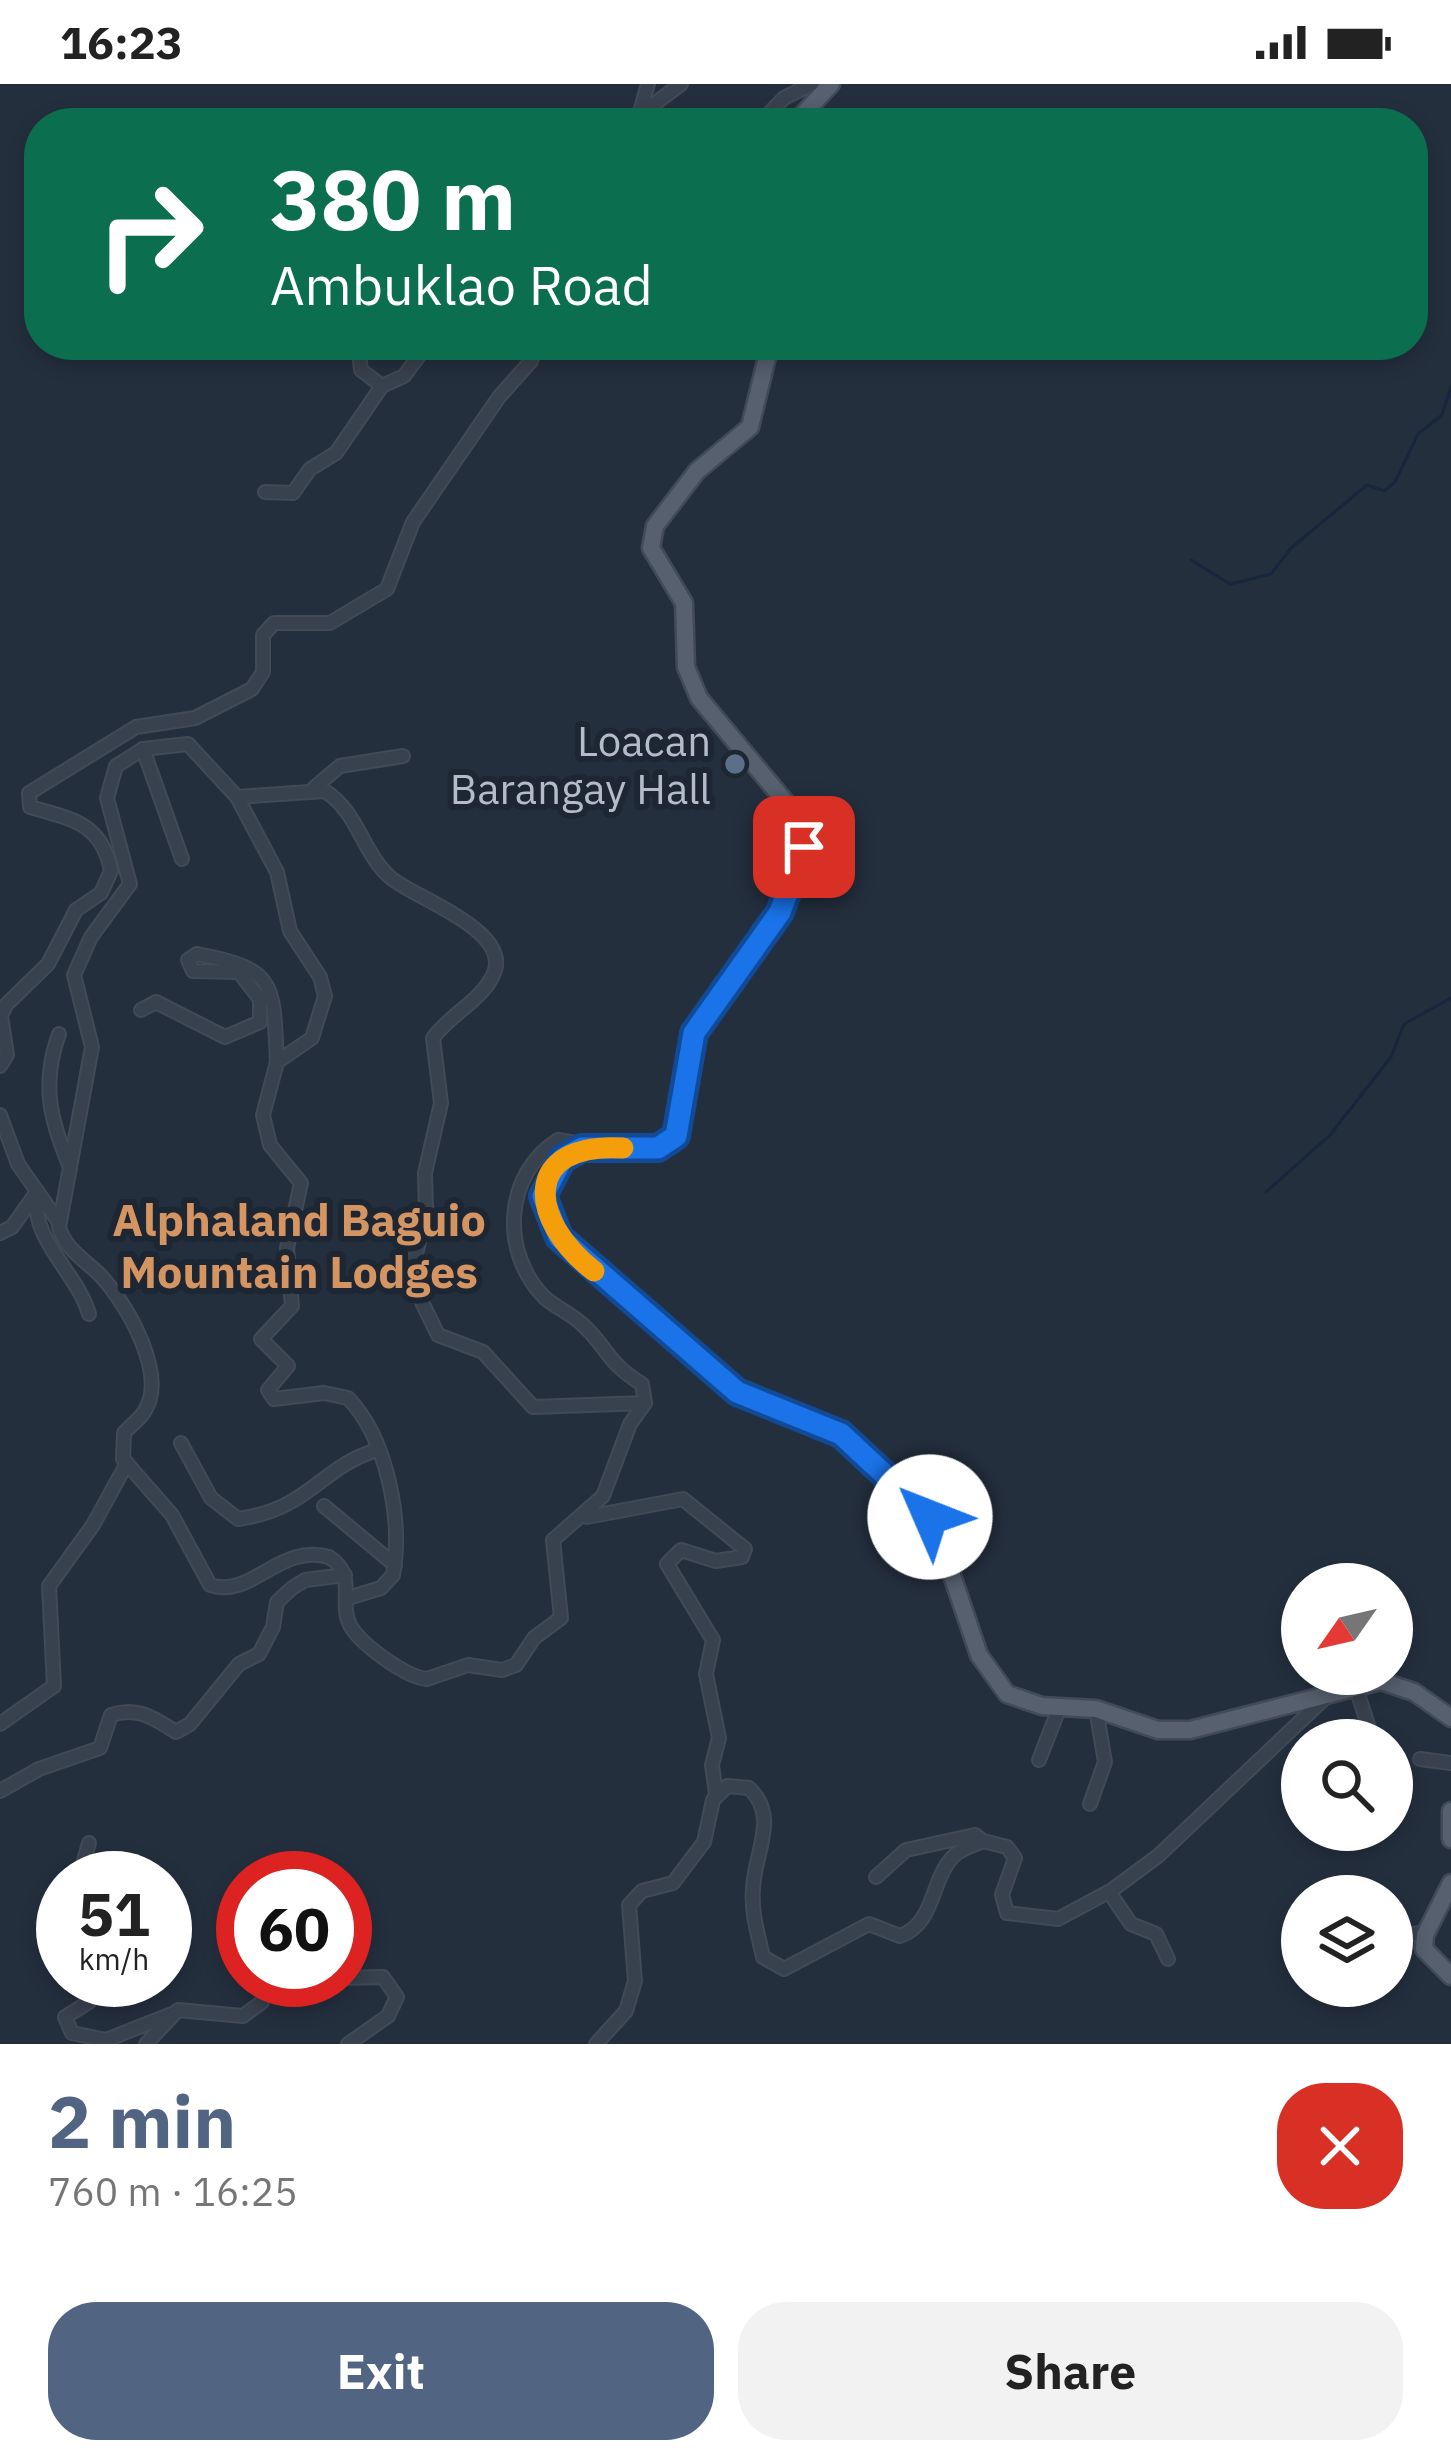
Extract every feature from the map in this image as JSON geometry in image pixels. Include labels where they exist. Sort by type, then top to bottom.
[{"type":"main road","points":[[808,108],[830,84]]},
{"type":"main road","points":[[766,360],[750,427],[697,472],[655,526],[651,548],[684,603],[686,667],[699,698],[798,818],[804,830],[801,865],[780,912],[694,1033],[676,1136],[648,1150],[595,1147],[562,1159],[545,1186],[544,1207],[569,1250],[737,1392],[841,1434],[921,1506],[938,1534],[988,1675],[1007,1694],[1096,1709],[1157,1730],[1190,1730],[1323,1695]]},
{"type":"main road","points":[[1413,1695],[1451,1718]]},
{"type":"main road","points":[[1451,1811],[1451,1839]]},
{"type":"main road","points":[[1451,1883],[1426,1933],[1424,1949],[1451,1976]]},
{"type":"street","points":[[649,108],[681,84]]},
{"type":"street","points":[[774,108],[812,84]]},
{"type":"street","points":[[360,360],[361,370],[382,386]]},
{"type":"street","points":[[265,492],[292,493],[310,469],[337,453],[382,386],[404,376],[416,360]]},
{"type":"street","points":[[0,1066],[7,1055],[1,1016],[6,1005],[48,964],[76,910],[100,893],[111,871],[101,838],[93,830],[81,821],[30,807],[29,793],[136,727],[195,718],[252,688],[263,672],[262,635],[274,623],[330,623],[387,589],[413,522],[499,397],[531,360]]},
{"type":"street","points":[[277,1062],[312,1039],[325,996],[320,977],[290,931],[277,872],[237,797],[188,744],[143,749],[116,766],[106,791],[130,884],[91,937],[74,975],[92,1033],[59,1222],[63,1242],[103,1278],[142,1338],[149,1397],[146,1411],[124,1432],[121,1444],[127,1463],[172,1515],[215,1588],[241,1585],[280,1560],[302,1555],[329,1557],[345,1575],[348,1622],[356,1633],[418,1678],[468,1665],[510,1668],[534,1638],[561,1618],[553,1540],[584,1518],[603,1496],[630,1424],[645,1403],[642,1384],[617,1371],[584,1325],[554,1305],[529,1277],[515,1232],[516,1191],[541,1151],[558,1140],[595,1147]]},
{"type":"street","points":[[143,749],[182,859]]},
{"type":"street","points":[[237,797],[314,788],[340,766],[403,756]]},
{"type":"street","points":[[314,788],[349,811],[392,879],[466,922],[485,938],[496,964],[493,978],[451,1017],[432,1045],[441,1088],[440,1124],[430,1150],[424,1232],[412,1272],[428,1323],[451,1343],[493,1360],[533,1407],[645,1403]]},
{"type":"street","points":[[141,1010],[156,1002],[225,1037],[244,1033],[260,1022],[263,1011],[239,972],[193,970],[188,960],[196,954],[243,962],[272,1000],[277,1062],[263,1115],[270,1144],[297,1174],[301,1194],[287,1248],[292,1306],[261,1339],[288,1370],[268,1390],[274,1399],[324,1393],[348,1398],[377,1450],[393,1508],[395,1565],[381,1588],[348,1598]]},
{"type":"street","points":[[58,1034],[46,1088],[52,1125],[71,1168]]},
{"type":"street","points":[[0,1114],[19,1164],[59,1222]]},
{"type":"street","points":[[0,1233],[12,1227],[37,1191]]},
{"type":"street","points":[[37,1191],[36,1217],[44,1237],[82,1293],[89,1314]]},
{"type":"street","points":[[626,1403],[630,1424]]},
{"type":"street","points":[[181,1443],[211,1498],[238,1519],[266,1515],[305,1498],[357,1456],[377,1450]]},
{"type":"street","points":[[0,1724],[54,1686],[50,1586],[127,1463]]},
{"type":"street","points":[[584,1518],[677,1498],[745,1549],[742,1558],[727,1562],[680,1550],[668,1564],[712,1640],[706,1674],[719,1738],[712,1765],[716,1796],[704,1843],[673,1883],[642,1891],[629,1904],[635,1981],[626,2011],[596,2044]]},
{"type":"street","points":[[324,1506],[395,1565]]},
{"type":"street","points":[[0,1791],[38,1769],[72,1762],[100,1748],[111,1715],[126,1710],[148,1714],[176,1732],[190,1724],[238,1664],[265,1646],[277,1602],[305,1580],[345,1575]]},
{"type":"street","points":[[876,1877],[906,1850],[975,1835],[1007,1847],[1015,1858],[1002,1904],[1012,1916],[1058,1918],[1109,1892],[1158,1856],[1329,1695]]},
{"type":"street","points":[[1039,1760],[1060,1706]]},
{"type":"street","points":[[1090,1804],[1105,1762],[1096,1709]]},
{"type":"street","points":[[1420,1759],[1451,1763]]},
{"type":"street","points":[[716,1796],[740,1785],[762,1806],[766,1821],[753,1886],[754,1926],[763,1957],[781,1969],[869,1924],[900,1936],[910,1932],[934,1901],[950,1861],[983,1840]]},
{"type":"street","points":[[87,1851],[89,1844]]},
{"type":"street","points":[[1109,1892],[1131,1924],[1156,1934],[1168,1959]]},
{"type":"street","points":[[1413,1934],[1426,1933]]},
{"type":"street","points":[[348,2044],[388,2016],[397,1997],[383,1977],[372,1977]]},
{"type":"street","points":[[81,2007],[65,2017],[72,2033],[106,2040],[172,2014],[243,2016],[255,2007]]},
{"type":"street","points":[[146,2044],[172,2014]]},
{"type":"waterway","points":[[1191,560],[1230,584],[1271,574],[1291,548],[1367,485],[1384,491],[1395,482],[1418,434],[1442,415],[1451,387]]},
{"type":"waterway","points":[[1266,1192],[1330,1135],[1391,1057],[1404,1024],[1451,998]]},
{"type":"slow traffic","points":[[594,1271],[569,1250],[553,1226],[544,1207],[545,1186],[554,1167],[573,1151],[623,1148]]},
{"type":"place","name":"Loacan Barangay Hall","points":[[735,764]]},
{"type":"district","name":"Alphaland Baguio Mountain Lodges","points":[[299,1245]]},
{"type":"route","points":[[804,847],[792,890],[780,912],[694,1033],[687,1053],[682,1123],[676,1136],[648,1150],[595,1147],[573,1151],[549,1176],[544,1207],[569,1250],[737,1392],[841,1434],[930,1517]]}]
